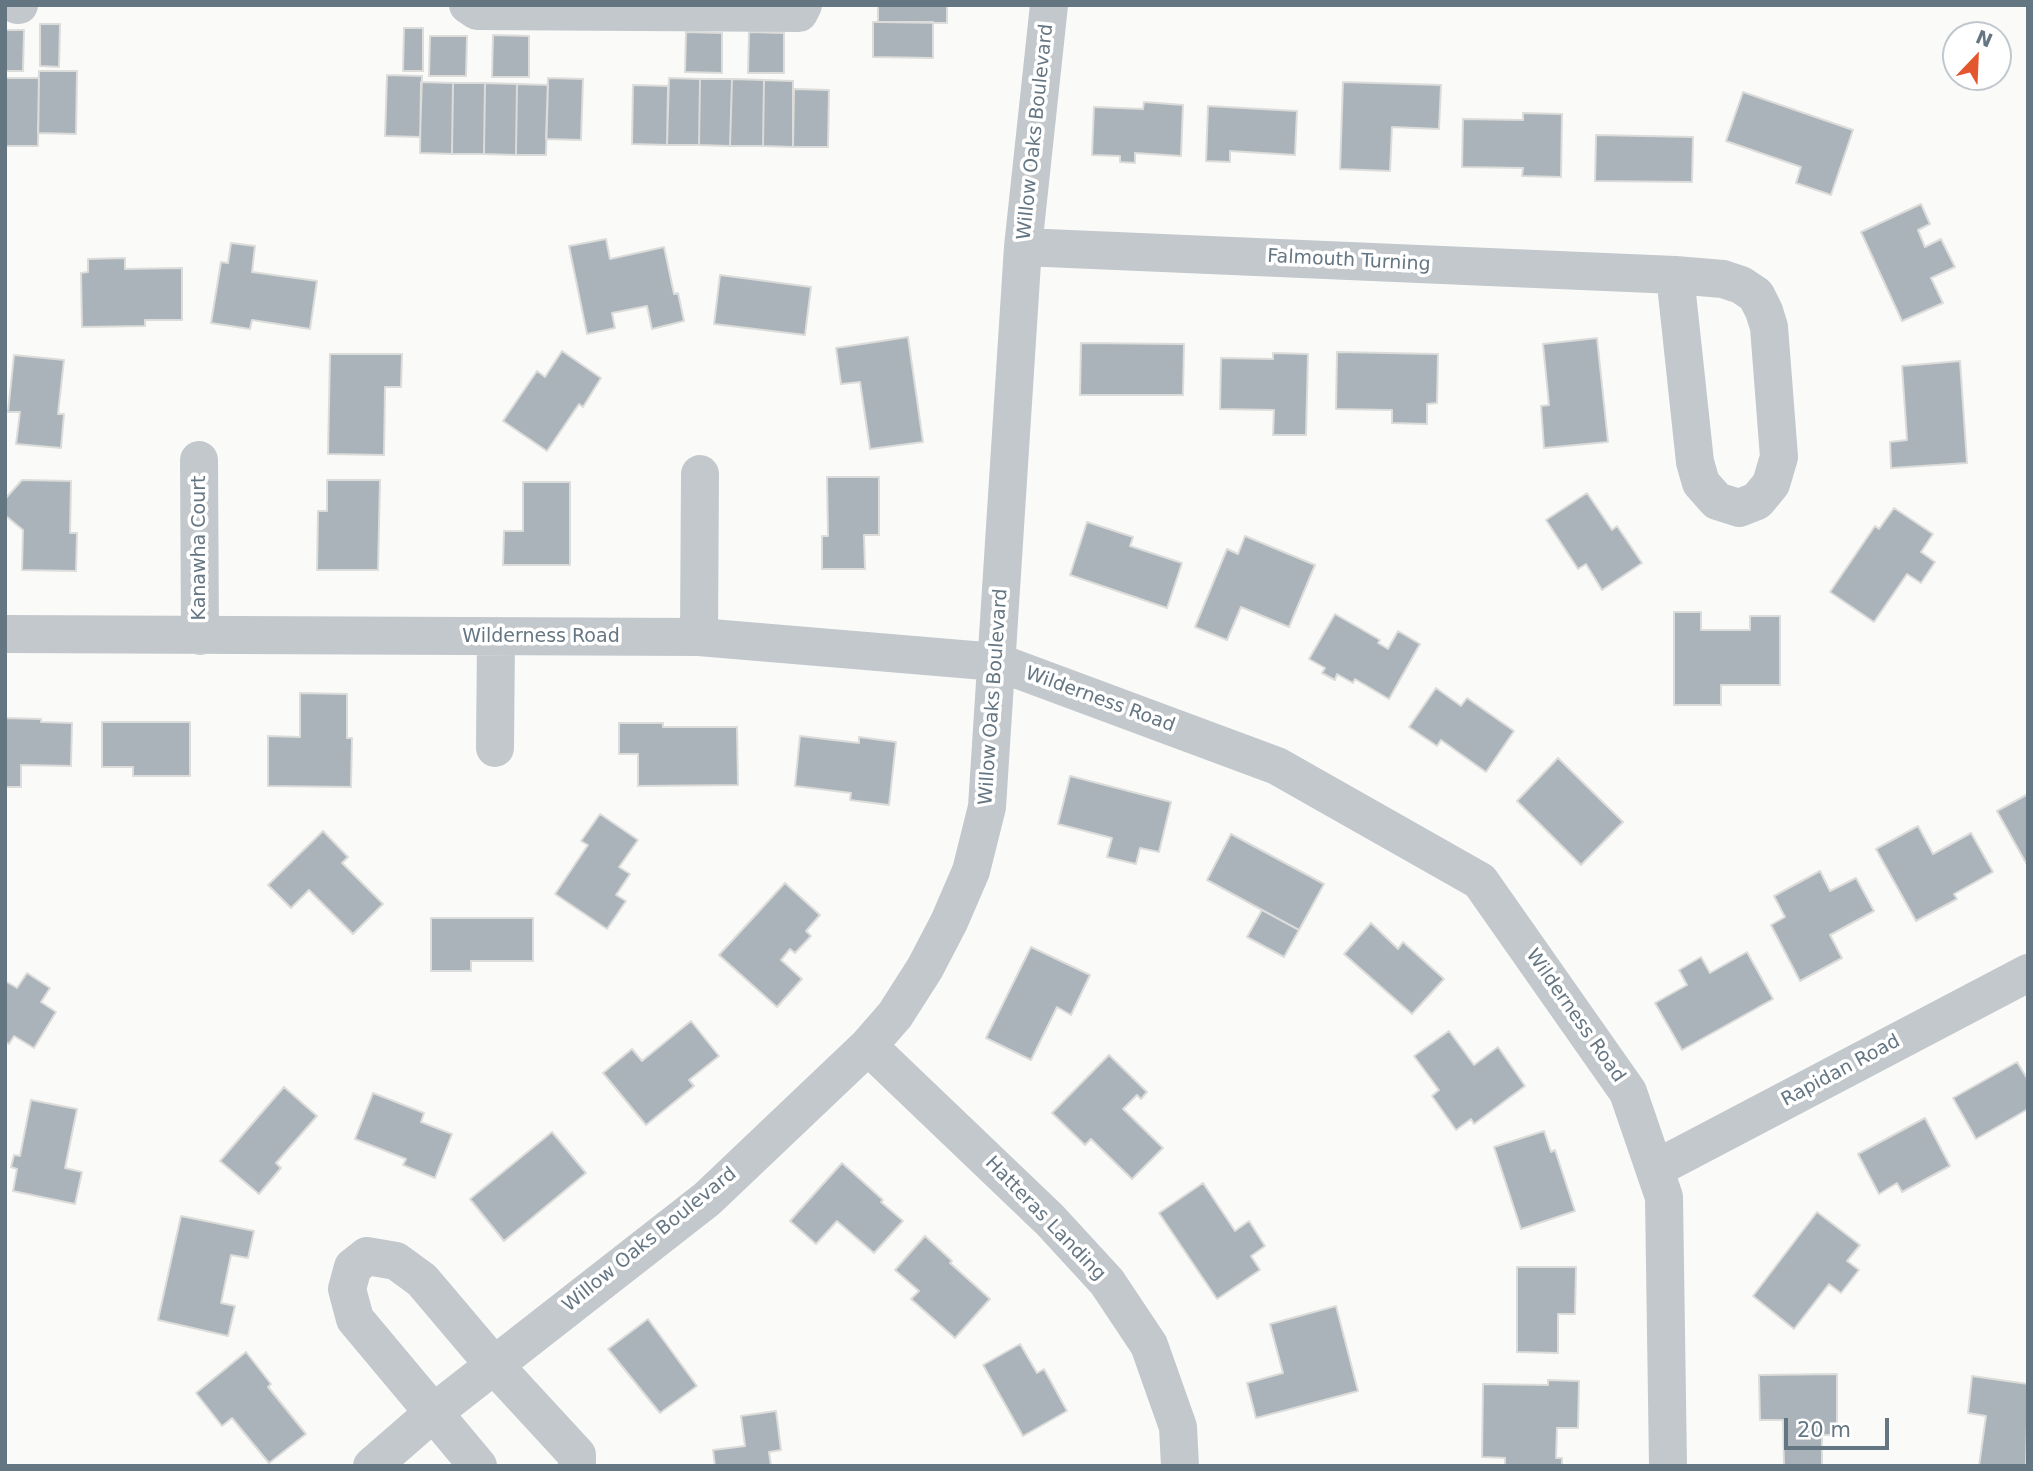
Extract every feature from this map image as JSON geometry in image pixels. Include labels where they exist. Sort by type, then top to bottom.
[{"type":"street","points":[[468,5],[477,11],[739,9],[799,13],[803,5]]},
{"type":"street","name":"Willow Oaks Boulevard","points":[[372,1466],[494,1364],[707,1199],[868,1046],[895,1015],[925,968],[949,922],[971,871],[987,807],[1023,247],[1049,5]]},
{"type":"street","name":"Falmouth Turning","points":[[1023,247],[1675,275],[1723,279],[1741,285],[1756,295],[1769,327],[1779,457],[1771,485],[1757,501],[1739,508],[1717,501],[1701,483],[1695,462],[1675,275]]},
{"type":"street","name":"Kanawha Court","points":[[199,460],[200,636]]},
{"type":"street","points":[[699,637],[700,474]]},
{"type":"street","name":"Wilderness Road","points":[[5,634],[699,637],[997,662],[1277,766],[1480,881],[1628,1092],[1664,1197],[1668,1466]]},
{"type":"street","points":[[495,748],[496,637]]},
{"type":"street","name":"Rapidan Road","points":[[1655,1169],[2028,972]]},
{"type":"street","name":"Hatteras Landing","points":[[868,1046],[1050,1220],[1107,1282],[1149,1345],[1178,1427],[1180,1466]]},
{"type":"street","points":[[478,1466],[355,1319],[347,1289],[353,1267],[367,1256],[396,1261],[422,1280],[577,1455],[577,1466]]},
{"type":"building","points":[[878,5],[947,5],[947,23],[878,22]]},
{"type":"building","points":[[873,22],[933,22],[933,58],[873,57]]},
{"type":"building","points":[[40,24],[60,24],[59,67],[40,66]]},
{"type":"building","points":[[404,28],[423,28],[423,71],[403,71]]},
{"type":"building","points":[[5,30],[24,30],[23,71],[5,71]]},
{"type":"building","points":[[686,32],[722,33],[722,73],[685,72]]},
{"type":"building","points":[[749,32],[784,33],[784,73],[748,73]]},
{"type":"building","points":[[493,35],[529,36],[529,77],[492,77]]},
{"type":"building","points":[[430,36],[467,36],[466,76],[429,76]]},
{"type":"building","points":[[39,71],[77,71],[76,134],[38,133]]},
{"type":"building","points":[[387,75],[422,76],[420,137],[385,136]]},
{"type":"building","points":[[5,78],[39,78],[38,146],[5,146]]},
{"type":"building","points":[[548,78],[583,79],[581,140],[546,139]]},
{"type":"building","points":[[669,78],[700,79],[699,145],[667,145]]},
{"type":"building","points":[[700,79],[732,79],[730,146],[699,145]]},
{"type":"building","points":[[732,79],[764,80],[763,146],[730,146]]},
{"type":"building","points":[[764,80],[793,81],[793,147],[763,146]]},
{"type":"building","points":[[421,82],[453,83],[452,154],[420,153]]},
{"type":"building","points":[[1343,82],[1441,85],[1439,129],[1392,127],[1390,171],[1340,169]]},
{"type":"building","points":[[453,83],[485,83],[484,154],[452,154]]},
{"type":"building","points":[[485,83],[517,84],[516,155],[484,154]]},
{"type":"building","points":[[517,84],[548,85],[546,155],[516,155]]},
{"type":"building","points":[[633,85],[668,86],[667,145],[632,144]]},
{"type":"building","points":[[794,89],[829,90],[828,147],[793,147]]},
{"type":"building","points":[[1743,92],[1853,130],[1831,195],[1796,183],[1801,167],[1726,141]]},
{"type":"building","points":[[1144,102],[1183,105],[1181,156],[1135,153],[1135,163],[1120,162],[1120,156],[1092,155],[1094,107],[1143,109]]},
{"type":"building","points":[[1208,106],[1297,111],[1295,155],[1230,151],[1230,162],[1206,161]]},
{"type":"building","points":[[1523,113],[1562,114],[1561,177],[1522,176],[1523,168],[1462,167],[1463,119],[1523,120]]},
{"type":"building","points":[[1596,135],[1693,137],[1692,182],[1595,181]]},
{"type":"building","points":[[1921,204],[1930,224],[1918,230],[1925,247],[1941,239],[1955,267],[1931,278],[1943,303],[1902,321],[1861,232]]},
{"type":"building","points":[[606,239],[610,259],[664,247],[674,294],[678,293],[684,321],[652,329],[647,306],[612,313],[615,328],[587,334],[569,246]]},
{"type":"building","points":[[231,243],[255,246],[252,272],[317,281],[310,329],[252,320],[250,329],[211,323],[221,262],[228,263]]},
{"type":"building","points":[[125,258],[125,269],[182,268],[182,320],[145,320],[145,326],[82,327],[81,273],[88,272],[88,259]]},
{"type":"building","points":[[720,275],[811,287],[805,335],[714,324]]},
{"type":"building","points":[[908,337],[923,442],[870,449],[860,382],[841,384],[836,348]]},
{"type":"building","points":[[1597,338],[1608,442],[1544,448],[1541,406],[1549,405],[1543,344]]},
{"type":"building","points":[[1081,343],[1184,344],[1183,395],[1080,395]]},
{"type":"building","points":[[562,351],[601,378],[583,407],[579,404],[547,451],[503,421],[537,371],[545,377]]},
{"type":"building","points":[[1337,352],[1438,354],[1437,403],[1427,404],[1427,424],[1392,423],[1392,410],[1336,409]]},
{"type":"building","points":[[1273,353],[1308,354],[1306,435],[1273,435],[1274,410],[1220,409],[1221,358],[1273,359]]},
{"type":"building","points":[[330,354],[402,354],[401,387],[385,387],[384,455],[328,454]]},
{"type":"building","points":[[14,355],[64,360],[58,414],[64,414],[61,448],[16,444],[20,412],[8,412]]},
{"type":"building","points":[[1960,361],[1967,463],[1891,468],[1890,442],[1907,440],[1902,366]]},
{"type":"building","points":[[827,477],[879,477],[879,535],[864,535],[865,569],[822,569],[822,536],[828,536]]},
{"type":"building","points":[[22,480],[71,481],[70,533],[77,533],[76,571],[22,570],[23,530],[6,516],[6,498]]},
{"type":"building","points":[[327,480],[380,480],[378,570],[317,570],[318,511],[327,511]]},
{"type":"building","points":[[523,482],[570,482],[570,565],[503,565],[504,531],[523,531]]},
{"type":"building","points":[[1587,493],[1612,530],[1617,526],[1642,563],[1602,590],[1586,564],[1578,569],[1546,520]]},
{"type":"building","points":[[1894,508],[1933,534],[1921,552],[1935,562],[1921,583],[1907,574],[1874,622],[1830,592],[1875,526],[1879,529]]},
{"type":"building","points":[[1087,522],[1133,537],[1130,546],[1182,563],[1167,608],[1070,575]]},
{"type":"building","points":[[1245,536],[1315,565],[1289,627],[1241,607],[1227,640],[1195,627],[1227,549],[1238,554]]},
{"type":"building","points":[[1674,612],[1701,612],[1701,630],[1750,630],[1750,616],[1780,616],[1780,685],[1721,685],[1721,705],[1674,705]]},
{"type":"building","points":[[1335,614],[1380,640],[1378,643],[1388,649],[1398,631],[1420,644],[1389,699],[1355,679],[1353,683],[1337,674],[1335,680],[1322,673],[1325,668],[1309,659]]},
{"type":"building","points":[[1436,688],[1461,706],[1467,698],[1514,731],[1486,772],[1441,740],[1437,746],[1409,727]]},
{"type":"building","points":[[300,693],[347,694],[347,738],[352,738],[351,787],[268,786],[268,736],[300,737]]},
{"type":"building","points":[[5,718],[72,723],[71,766],[21,765],[21,787],[5,787]]},
{"type":"building","points":[[102,722],[190,722],[190,776],[133,776],[133,767],[102,767]]},
{"type":"building","points":[[619,723],[663,723],[663,727],[737,727],[738,785],[638,786],[638,754],[619,754]]},
{"type":"building","points":[[800,736],[859,743],[859,737],[896,742],[889,805],[850,800],[851,793],[795,786]]},
{"type":"building","points":[[1558,758],[1623,822],[1581,865],[1517,801]]},
{"type":"building","points":[[1070,776],[1171,802],[1159,852],[1140,848],[1136,864],[1107,857],[1112,838],[1058,824]]},
{"type":"building","points":[[2028,794],[2028,862],[2026,863],[1997,811]]},
{"type":"building","points":[[600,814],[638,840],[619,867],[630,874],[616,895],[626,901],[607,929],[555,894],[588,845],[581,841]]},
{"type":"building","points":[[1918,826],[1933,854],[1971,833],[1993,872],[1954,894],[1957,899],[1916,921],[1876,849]]},
{"type":"building","points":[[323,831],[348,857],[342,863],[383,904],[353,934],[309,890],[291,908],[268,885]]},
{"type":"building","points":[[1231,834],[1324,884],[1299,930],[1207,880]]},
{"type":"building","points":[[1820,871],[1830,891],[1856,878],[1874,911],[1830,935],[1842,958],[1800,981],[1771,925],[1785,917],[1774,896]]},
{"type":"building","points":[[785,883],[820,915],[806,931],[811,936],[795,953],[790,949],[781,960],[802,979],[777,1007],[719,955]]},
{"type":"building","points":[[1262,910],[1299,930],[1284,957],[1247,937]]},
{"type":"building","points":[[431,918],[533,918],[533,961],[471,961],[471,971],[431,971]]},
{"type":"building","points":[[1371,923],[1398,949],[1403,942],[1444,979],[1412,1014],[1344,954]]},
{"type":"building","points":[[1031,947],[1090,975],[1071,1015],[1057,1007],[1031,1060],[986,1038]]},
{"type":"building","points":[[1747,952],[1773,999],[1682,1050],[1655,1003],[1687,985],[1679,970],[1701,957],[1710,973]]},
{"type":"building","points":[[27,973],[50,988],[41,1002],[56,1012],[34,1048],[14,1036],[9,1044],[5,1042],[5,981],[17,988]]},
{"type":"building","points":[[691,1021],[719,1056],[689,1080],[694,1086],[646,1125],[603,1073],[632,1049],[642,1061]]},
{"type":"building","points":[[1449,1031],[1474,1065],[1498,1047],[1525,1086],[1474,1124],[1471,1119],[1456,1130],[1432,1096],[1439,1090],[1414,1056]]},
{"type":"building","points":[[1109,1055],[1147,1092],[1141,1099],[1137,1095],[1123,1109],[1163,1148],[1132,1179],[1091,1139],[1085,1145],[1052,1113]]},
{"type":"building","points":[[2017,1062],[2028,1080],[2028,1109],[1976,1139],[1953,1098]]},
{"type":"building","points":[[284,1087],[317,1116],[276,1163],[281,1168],[259,1194],[220,1161]]},
{"type":"building","points":[[373,1093],[424,1113],[421,1122],[452,1134],[435,1178],[403,1165],[406,1159],[355,1139]]},
{"type":"building","points":[[31,1100],[77,1109],[65,1168],[82,1172],[75,1204],[13,1191],[17,1169],[11,1167],[14,1155],[20,1156]]},
{"type":"building","points":[[1925,1118],[1950,1166],[1902,1192],[1897,1183],[1879,1194],[1858,1154]]},
{"type":"building","points":[[1544,1131],[1551,1152],[1555,1150],[1575,1211],[1521,1229],[1494,1147]]},
{"type":"building","points":[[552,1132],[586,1173],[504,1241],[470,1199]]},
{"type":"building","points":[[842,1163],[903,1221],[874,1253],[837,1221],[816,1244],[790,1221]]},
{"type":"building","points":[[1203,1183],[1235,1231],[1249,1221],[1265,1246],[1251,1256],[1260,1270],[1217,1299],[1159,1213]]},
{"type":"building","points":[[1817,1212],[1860,1245],[1847,1261],[1859,1270],[1841,1293],[1829,1284],[1794,1329],[1753,1296]]},
{"type":"building","points":[[181,1216],[254,1231],[248,1258],[231,1255],[221,1303],[235,1306],[228,1336],[158,1320]]},
{"type":"building","points":[[925,1236],[990,1299],[955,1338],[911,1299],[919,1291],[895,1270]]},
{"type":"building","points":[[1517,1267],[1576,1267],[1575,1314],[1558,1314],[1558,1353],[1517,1352]]},
{"type":"building","points":[[1336,1306],[1358,1391],[1256,1418],[1247,1383],[1283,1373],[1270,1324]]},
{"type":"building","points":[[648,1319],[697,1386],[660,1413],[608,1349]]},
{"type":"building","points":[[1020,1344],[1037,1373],[1044,1369],[1067,1411],[1023,1436],[983,1365]]},
{"type":"building","points":[[246,1352],[271,1384],[268,1387],[306,1434],[269,1463],[232,1418],[222,1426],[196,1393]]},
{"type":"building","points":[[1837,1374],[1837,1435],[1822,1435],[1822,1466],[1784,1466],[1783,1420],[1760,1420],[1759,1375]]},
{"type":"building","points":[[1972,1376],[2028,1384],[2026,1466],[1979,1466],[1986,1416],[1968,1413]]},
{"type":"building","points":[[1548,1380],[1579,1381],[1578,1428],[1557,1428],[1556,1458],[1562,1458],[1562,1466],[1505,1466],[1505,1458],[1482,1457],[1483,1384],[1548,1385]]},
{"type":"building","points":[[776,1411],[781,1450],[769,1452],[771,1466],[715,1466],[713,1450],[745,1446],[741,1416]]}]
